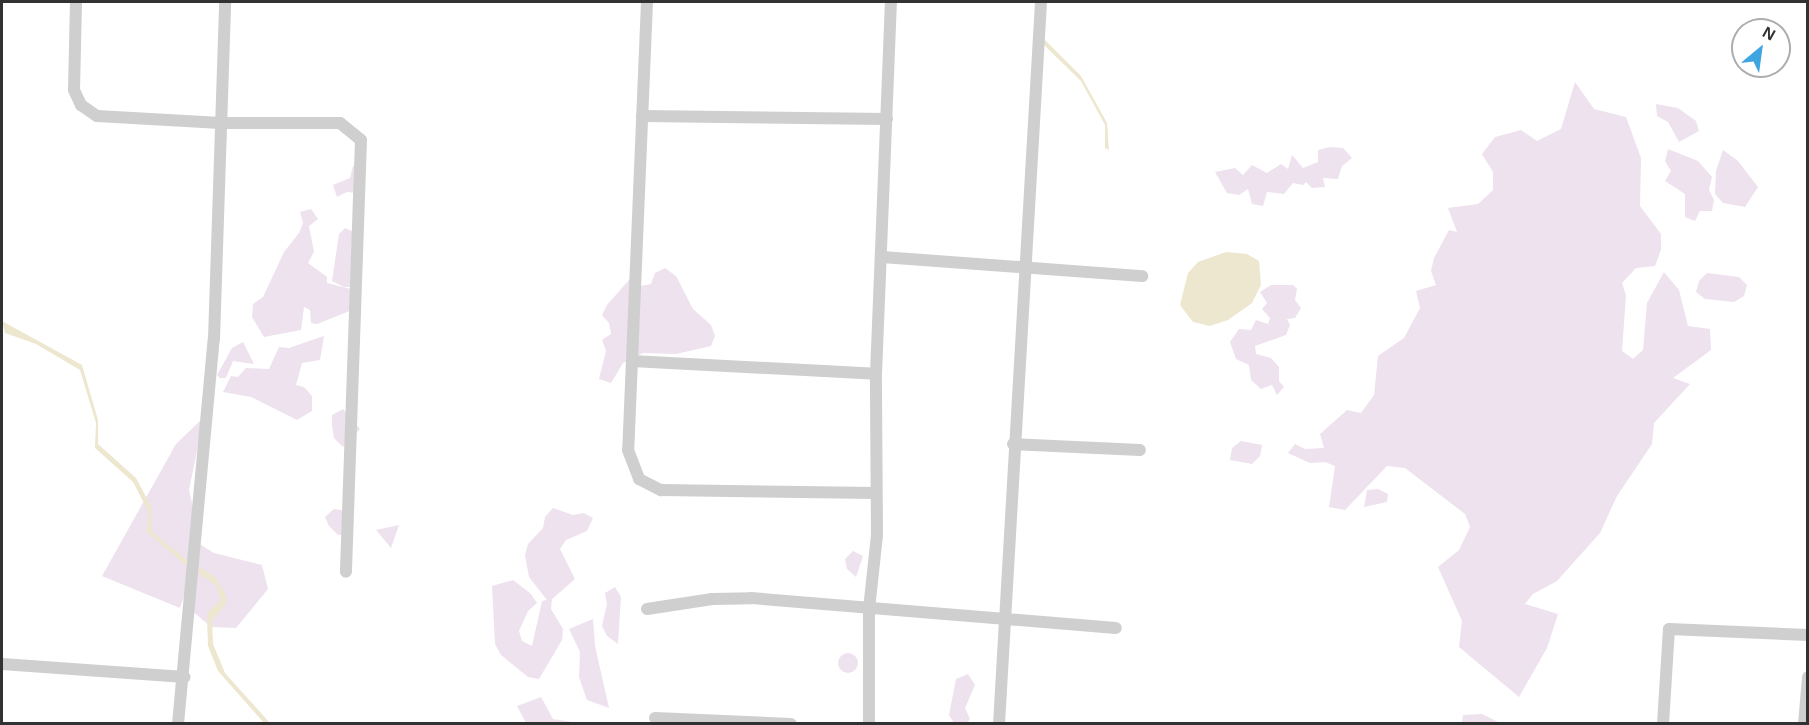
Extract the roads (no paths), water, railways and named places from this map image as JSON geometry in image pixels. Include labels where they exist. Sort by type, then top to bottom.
[{"type":"street","points":[[76,2],[74,90],[81,105],[97,116],[221,123],[340,123],[362,140],[346,572]]},
{"type":"street","points":[[178,723],[214,339],[225,2]]},
{"type":"street","points":[[647,2],[628,450],[639,479],[661,490],[876,493]]},
{"type":"street","points":[[869,723],[870,609],[877,535],[876,374],[891,2]]},
{"type":"street","points":[[999,723],[1013,444],[1041,2]]},
{"type":"street","points":[[642,116],[887,119]]},
{"type":"street","points":[[882,257],[1142,276]]},
{"type":"street","points":[[632,361],[876,374]]},
{"type":"street","points":[[1013,444],[1140,450]]},
{"type":"street","points":[[647,609],[712,599],[751,598],[1116,628]]},
{"type":"street","points":[[1663,723],[1669,629],[1808,635]]},
{"type":"street","points":[[2,664],[184,677]]},
{"type":"street","points":[[1804,723],[1808,677]]},
{"type":"street","points":[[655,718],[791,723]]}]
